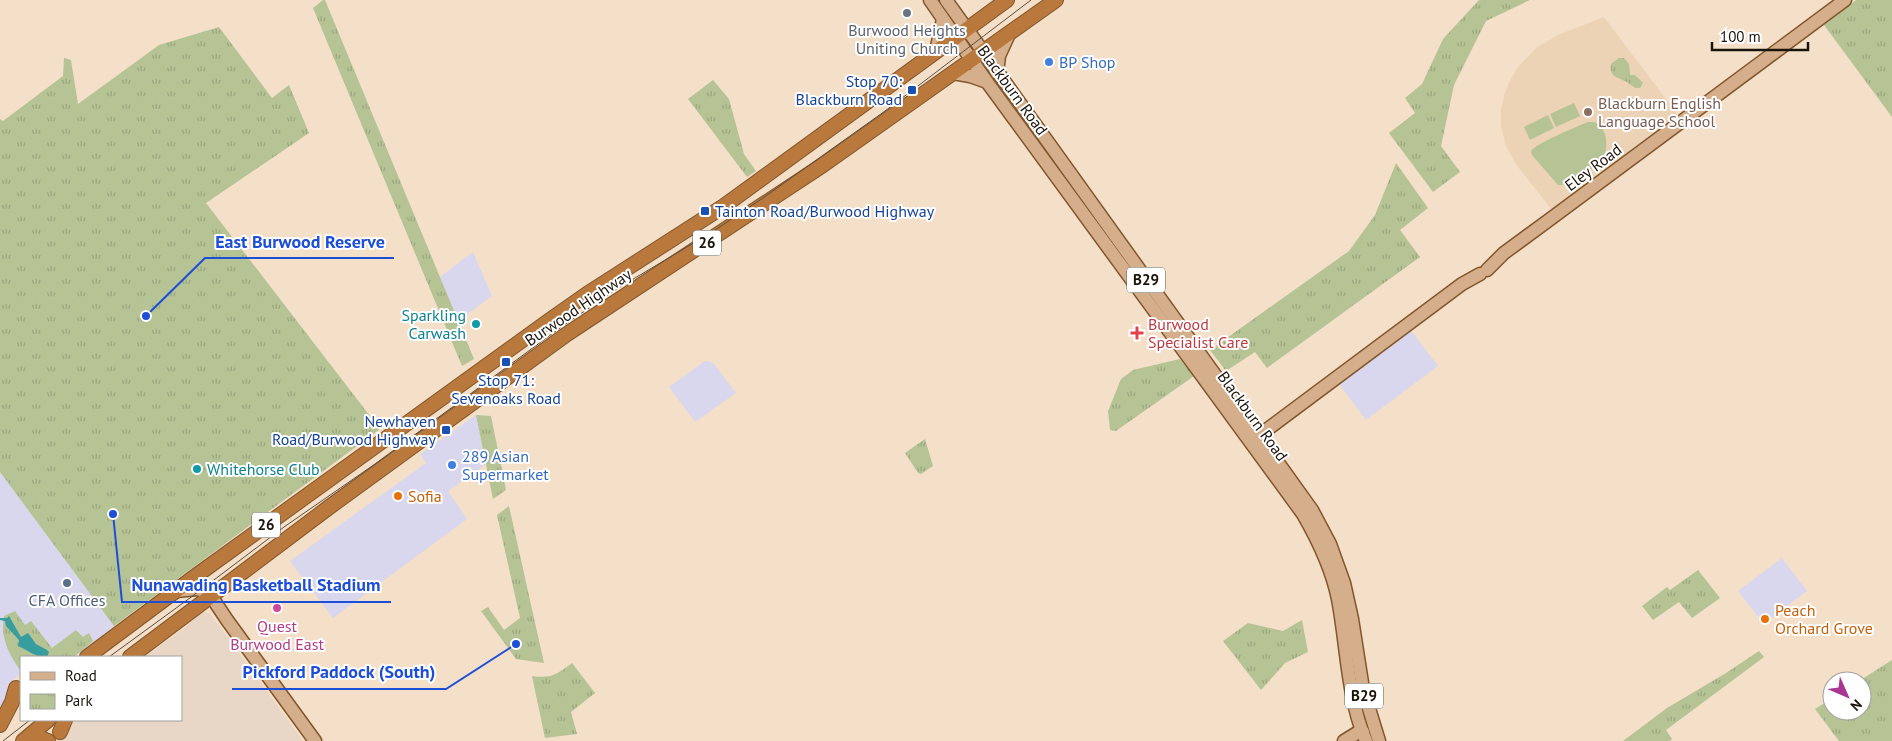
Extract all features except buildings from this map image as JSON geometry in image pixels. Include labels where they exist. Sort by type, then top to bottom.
[{"type":"highway","name":"Burwood Highway","points":[[89,656],[572,304],[707,218],[1008,0]]},
{"type":"highway","name":"Burwood Highway","points":[[131,656],[567,334],[823,165],[1056,0]]},
{"type":"highway","points":[[765,177],[787,171],[810,156],[818,158],[823,165]]},
{"type":"highway","points":[[382,441],[400,439],[410,449]]},
{"type":"highway","points":[[0,726],[11,705],[16,688]]},
{"type":"highway","points":[[0,726],[20,711]]},
{"type":"highway","points":[[28,738],[47,721]]},
{"type":"highway","points":[[28,738],[48,741]]},
{"type":"main road","name":"Blackburn Road","points":[[930,0],[943,19],[961,33]]},
{"type":"main road","name":"Eley Road","points":[[1256,439],[1845,0]]},
{"type":"main road","name":"Blackburn Road","points":[[949,3],[961,33],[977,56],[987,82],[1133,271],[1256,439],[1312,510],[1337,561],[1348,599],[1357,654],[1359,686],[1368,738]]},
{"type":"main road","points":[[949,3],[980,20]]},
{"type":"main road","points":[[936,51],[943,19]]},
{"type":"main road","points":[[997,73],[998,56],[1009,34]]},
{"type":"main road","name":"Blackburn Road","points":[[977,56],[997,73],[1133,271]]},
{"type":"main road","points":[[953,72],[987,82]]},
{"type":"main road","name":"Blackburn Road","points":[[1256,439],[1311,528],[1323,554],[1337,596],[1353,698],[1368,738]]},
{"type":"main road","points":[[176,591],[197,589],[204,591],[206,600],[227,620],[315,741]]},
{"type":"main road","points":[[1344,741],[1354,734],[1368,738]]},
{"type":"shaded area","name":"Blackburn English Language School","points":[[1604,17],[1678,115],[1551,209],[1515,163],[1506,146],[1501,126],[1501,109],[1504,96],[1508,84],[1518,67],[1537,47],[1558,35]]},
{"type":"shaded area","points":[[473,252],[492,296],[458,321],[440,277]]},
{"type":"shaded area","points":[[1409,328],[1438,366],[1366,420],[1337,381]]},
{"type":"shaded area","points":[[705,361],[714,364],[736,393],[695,422],[669,387]]},
{"type":"shaded area","points":[[476,415],[486,464],[448,491],[467,519],[333,618],[290,561],[426,463],[420,454]]},
{"type":"shaded area","points":[[0,472],[114,626],[75,656],[20,656],[20,674],[7,686],[8,702],[0,710]]},
{"type":"shaded area","points":[[1782,558],[1807,591],[1764,624],[1738,591]]},
{"type":"shaded area","points":[[202,612],[210,613],[303,741],[46,741],[65,726],[69,727],[72,721],[182,721],[182,656],[145,656],[185,628]]},
{"type":"green space","points":[[325,0],[474,359],[462,366],[313,8]]},
{"type":"green space","points":[[1479,0],[1530,0],[1486,21],[1454,85],[1441,146],[1460,172],[1433,192],[1389,133],[1415,113],[1405,98],[1422,84],[1443,39]]},
{"type":"green space","points":[[1856,0],[1892,0],[1892,117],[1824,25]]},
{"type":"green space","points":[[219,27],[272,98],[289,85],[309,133],[206,203],[380,429],[114,626],[0,472],[0,119],[3,121],[63,76],[64,58],[71,60],[78,104],[159,45]]},
{"type":"green space","points":[[1619,58],[1624,58],[1629,64],[1630,75],[1635,75],[1643,83],[1640,88],[1634,87],[1612,74],[1611,64]]},
{"type":"green space","points":[[713,80],[729,99],[744,154],[756,171],[747,177],[688,99]]},
{"type":"green space","points":[[1574,103],[1580,116],[1556,127],[1550,114]]},
{"type":"green space","points":[[1548,115],[1554,128],[1530,140],[1524,127]]},
{"type":"green space","points":[[1588,122],[1595,122],[1603,130],[1606,147],[1603,158],[1588,171],[1567,183],[1558,185],[1532,155],[1531,151],[1548,140]]},
{"type":"green space","points":[[1396,163],[1428,208],[1400,230],[1420,257],[1267,368],[1255,352],[1226,371],[1210,350],[1349,251],[1375,215]]},
{"type":"green space","points":[[1180,359],[1194,376],[1116,431],[1110,430],[1108,411],[1121,379],[1133,370]]},
{"type":"green space","points":[[476,415],[491,416],[506,490],[493,499]]},
{"type":"green space","points":[[925,439],[933,466],[921,474],[918,473],[905,453]]},
{"type":"green space","points":[[509,506],[544,663],[516,659],[481,611],[488,607],[504,630],[520,618],[497,515]]},
{"type":"green space","points":[[1698,570],[1720,598],[1692,618],[1679,602],[1653,620],[1642,606],[1667,587],[1670,590]]},
{"type":"green space","points":[[15,611],[25,625],[31,621],[52,648],[76,630],[83,637],[89,633],[93,641],[75,656],[20,656],[20,670],[9,652],[4,639],[4,616]]},
{"type":"green space","points":[[1302,620],[1308,652],[1285,663],[1261,690],[1223,641],[1248,623],[1283,631]]},
{"type":"green space","points":[[1759,651],[1764,657],[1666,730],[1672,739],[1670,741],[1623,741],[1667,708]]},
{"type":"green space","points":[[1892,660],[1892,741],[1839,741],[1824,721],[1872,721],[1872,673]]},
{"type":"green space","points":[[572,663],[595,693],[571,712],[577,734],[545,738],[532,676],[545,677],[554,675]]},
{"type":"green space","points":[[1822,704],[1822,718],[1815,709]]},
{"type":"water","points":[[9,616],[21,637],[28,633],[36,644],[49,652],[47,656],[35,655],[18,646],[19,640],[6,626],[5,621],[0,620],[0,618],[7,618]]},
{"type":"tram line","points":[[110,656],[284,527],[375,464],[564,325],[620,287],[712,232],[763,198],[885,111],[1031,0]]},
{"type":"tram line","points":[[3,741],[29,721]]},
{"type":"place","name":"Burwood Heights Uniting Church","points":[[907,13]]},
{"type":"place","name":"BP Shop","points":[[1049,62]]},
{"type":"place","name":"Stop 70: Blackburn Road","points":[[912,90]]},
{"type":"place","name":"Blackburn English Language School","points":[[1588,112]]},
{"type":"place","name":"Tainton Road/Burwood Highway","points":[[705,211]]},
{"type":"place","name":"East Burwood Reserve","points":[[146,316]]},
{"type":"place","name":"Sparkling Carwash","points":[[476,324]]},
{"type":"place","name":"Burwood Specialist Care","points":[[1137,333]]},
{"type":"place","name":"Stop 71: Sevenoaks Road","points":[[506,362]]},
{"type":"place","name":"Newhaven Road/Burwood Highway","points":[[446,430]]},
{"type":"place","name":"289 Asian Supermarket","points":[[452,465]]},
{"type":"place","name":"Whitehorse Club","points":[[197,469]]},
{"type":"place","name":"Sofia","points":[[398,496]]},
{"type":"place","name":"Nunawading Basketball Stadium","points":[[113,514]]},
{"type":"place","name":"CFA Offices","points":[[67,583]]},
{"type":"place","name":"Quest Burwood East","points":[[277,608]]},
{"type":"place","name":"Peach Orchard Grove","points":[[1765,619]]},
{"type":"place","name":"Pickford Paddock (South)","points":[[516,644]]}]
